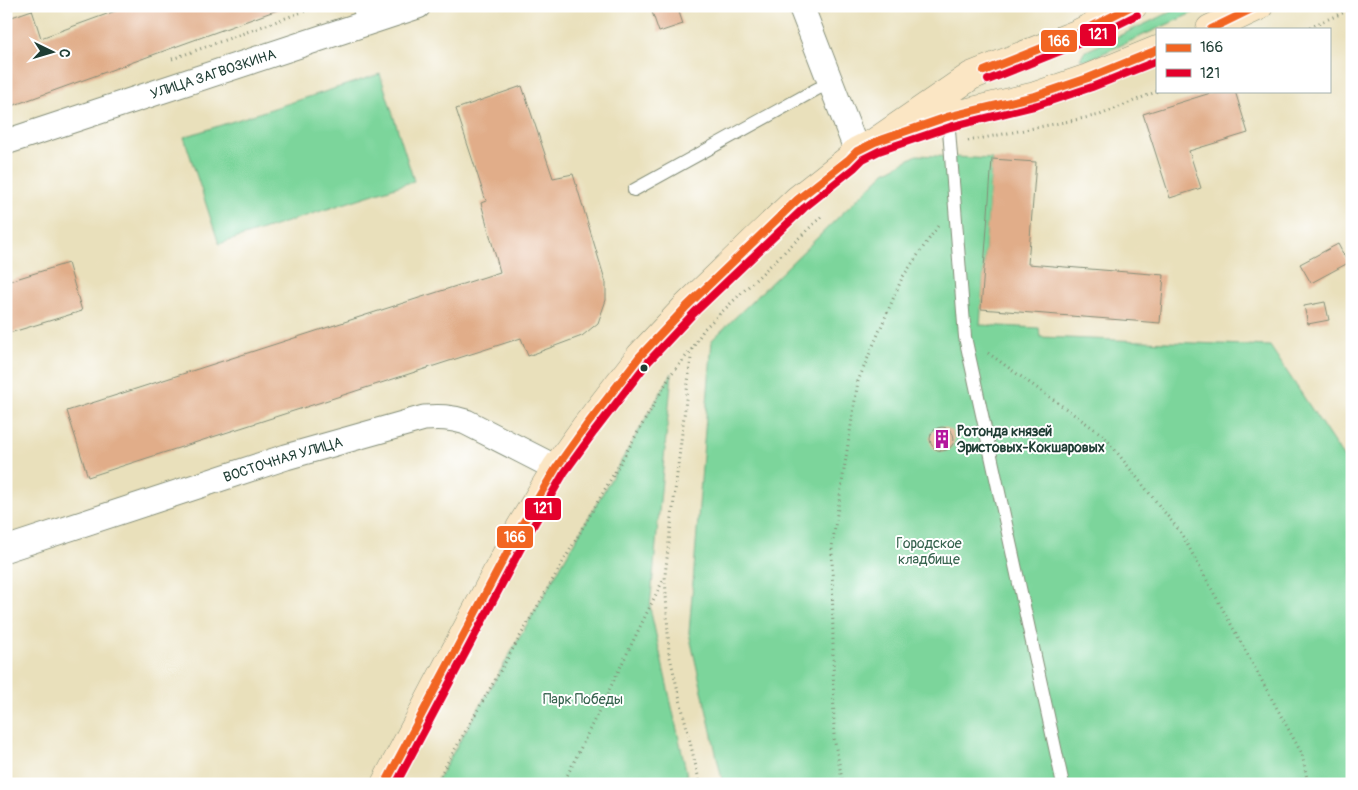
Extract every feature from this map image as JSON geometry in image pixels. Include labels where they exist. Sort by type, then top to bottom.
[{"type":"main road","points":[[385,784],[520,528],[556,468],[640,356],[660,334],[797,200],[866,147],[971,76],[1079,33],[1133,6]]},
{"type":"main road","points":[[1212,28],[1259,6]]},
{"type":"main road","points":[[1079,33],[1064,55],[1068,69],[1088,78]]},
{"type":"main road","points":[[866,147],[948,117],[1035,96],[1088,78],[1156,50]]},
{"type":"street","name":"УЛИЦА ЗАГВОЗКИНА","points":[[6,142],[361,15],[418,6]]},
{"type":"street","points":[[800,6],[831,83],[866,147]]},
{"type":"street","name":"ВОСТОЧНАЯ УЛИЦА","points":[[6,549],[286,457],[424,418],[442,416],[466,422],[556,468]]},
{"type":"lane","points":[[634,190],[831,83]]},
{"type":"lane","points":[[948,117],[964,337],[1063,784]]},
{"type":"path","points":[[169,60],[319,6]]},
{"type":"path","points":[[1307,28],[1352,9]]},
{"type":"path","points":[[950,145],[1100,116],[1156,92]]},
{"type":"path","points":[[843,784],[834,738],[832,546],[858,381],[902,278],[955,201]]},
{"type":"path","points":[[435,784],[672,373],[692,349],[704,329],[824,214]]},
{"type":"path","points":[[964,337],[1104,436],[1181,533],[1302,754],[1308,784]]},
{"type":"path","points":[[692,349],[665,575],[668,652],[700,784]]},
{"type":"path","points":[[563,784],[665,575]]},
{"type":"green space","points":[[1184,6],[1208,6],[1088,60],[1080,59],[1084,52]]},
{"type":"green space","points":[[380,74],[414,181],[219,244],[184,137]]},
{"type":"green space","name":"Городское кладбище","points":[[917,155],[992,159],[980,325],[1039,328],[1040,337],[1270,346],[1352,470],[1352,784],[723,784],[689,633],[712,340],[885,172]]},
{"type":"green space","name":"Парк Победы","points":[[672,373],[650,608],[689,784],[435,784]]},
{"type":"building","points":[[129,6],[279,6],[280,9],[6,108],[6,19],[32,10],[41,38]]},
{"type":"building","points":[[650,6],[677,6],[683,24],[659,32]]},
{"type":"building","points":[[522,86],[553,178],[573,174],[606,283],[606,300],[598,323],[582,336],[528,356],[521,338],[88,477],[67,411],[500,272],[481,203],[486,201],[456,109]]},
{"type":"building","points":[[1214,92],[1235,92],[1248,133],[1189,151],[1201,188],[1170,198],[1143,114]]},
{"type":"building","points":[[992,159],[1036,162],[1028,264],[1164,275],[1160,323],[981,309]]},
{"type":"building","points":[[1338,244],[1348,263],[1311,283],[1300,264]]},
{"type":"building","points":[[68,263],[82,311],[6,334],[6,282]]},
{"type":"building","points":[[1325,302],[1329,320],[1308,324],[1304,306]]},
{"type":"building","name":"Ротонда князей Эристовых-Кокшаровых","points":[[942,427],[947,428],[953,434],[953,444],[947,450],[942,451],[937,450],[931,444],[930,439],[931,434],[937,428]]},
{"type":"transit line","name":"166","points":[[984,71],[1079,33],[1132,6]]},
{"type":"transit line","name":"166","points":[[1213,28],[1258,6]]},
{"type":"transit line","name":"121","points":[[988,80],[1083,42],[1137,15]]},
{"type":"transit line","name":"166","points":[[385,784],[520,528],[556,468],[640,356],[687,306],[797,200],[857,151],[875,142],[947,117],[1035,96],[1088,78],[1156,50]]},
{"type":"transit line","name":"121","points":[[396,784],[529,533],[564,473],[648,362],[694,313],[804,208],[863,159],[879,151],[950,127],[1038,105],[1092,87],[1156,61]]},
{"type":"place","name":"Ротонда князей Эристовых-Кокшаровых","points":[[942,439]]}]
